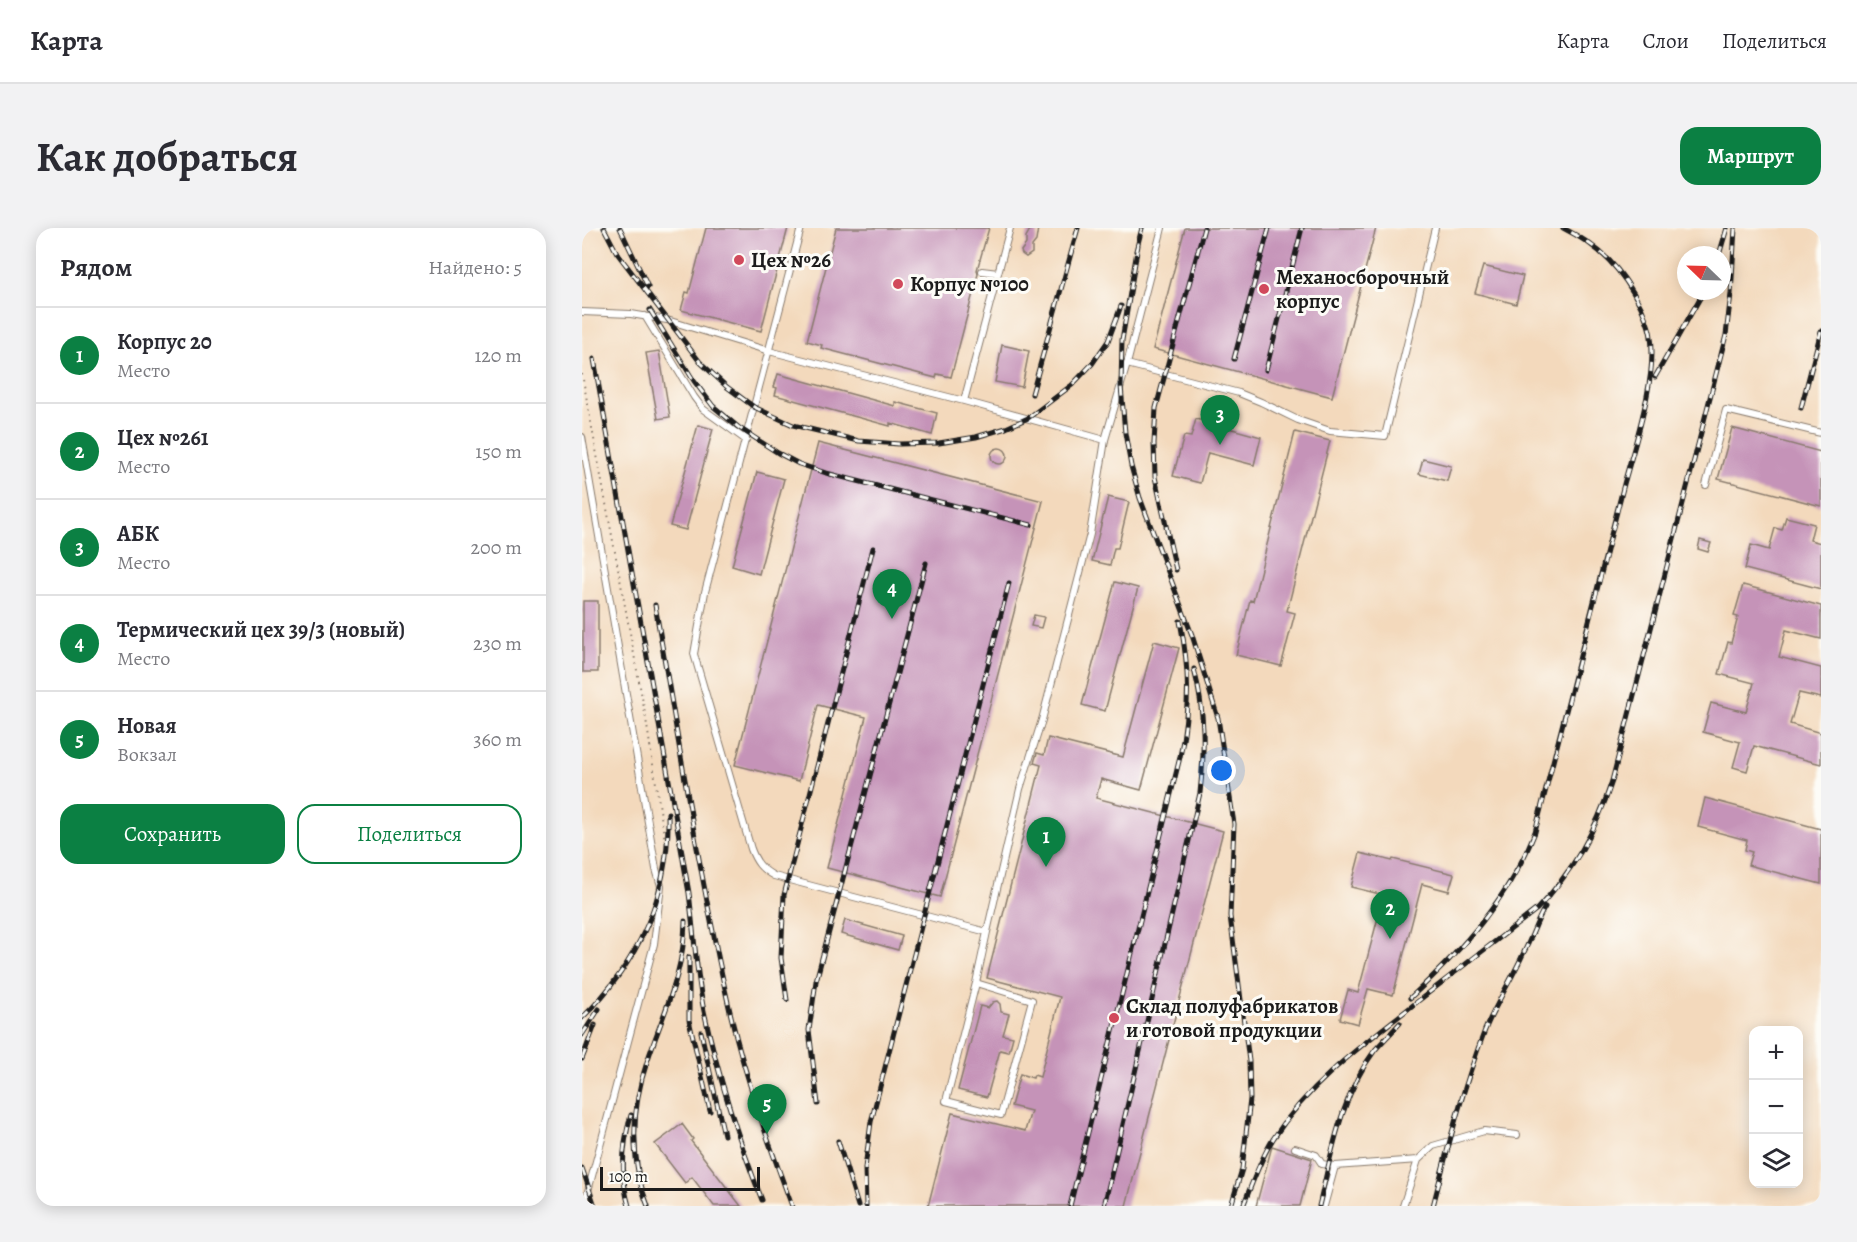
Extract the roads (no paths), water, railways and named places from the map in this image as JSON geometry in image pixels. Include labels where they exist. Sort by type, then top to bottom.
[{"type":"lane","points":[[801,228],[705,592],[694,654],[757,863],[764,871],[774,876],[987,932]]},
{"type":"lane","points":[[964,401],[1010,228]]},
{"type":"lane","points":[[976,983],[1032,1000],[1001,1115],[946,1101],[976,983],[1020,789],[1042,720],[1090,534],[1105,440],[1162,228]]},
{"type":"lane","points":[[1127,364],[1239,393],[1298,420],[1330,431],[1385,436],[1435,228]]},
{"type":"lane","points":[[982,270],[998,273]]},
{"type":"lane","points":[[582,312],[645,316],[667,320],[769,351],[1105,440]]},
{"type":"lane","points":[[645,316],[689,390],[703,409],[746,440]]},
{"type":"lane","points":[[1706,485],[1726,410],[1821,433]]},
{"type":"lane","points":[[582,437],[656,869],[661,886],[654,944],[584,1206]]},
{"type":"lane","points":[[1403,1206],[1418,1160],[1432,1146],[1484,1131],[1517,1135]]},
{"type":"lane","points":[[1295,1148],[1316,1155],[1322,1164],[1335,1166],[1418,1160]]},
{"type":"lane","points":[[1324,1206],[1335,1166]]},
{"type":"railway","points":[[604,228],[617,253],[700,362],[727,387],[754,407],[793,425],[859,441],[899,444],[939,443],[976,437],[1006,428],[1028,418],[1072,385],[1092,364],[1108,341],[1121,306]]},
{"type":"railway","points":[[620,228],[648,287]]},
{"type":"railway","points":[[1032,394],[1078,228]]},
{"type":"railway","points":[[1136,251],[1142,228]]},
{"type":"railway","points":[[1176,570],[1155,477],[1156,408],[1204,228]]},
{"type":"railway","points":[[1234,359],[1269,228]]},
{"type":"railway","points":[[1266,370],[1302,228]]},
{"type":"railway","points":[[1410,998],[1447,962],[1482,922],[1512,879],[1535,832],[1648,391],[1651,372],[1651,337],[1634,293],[1609,260],[1589,243],[1563,228]]},
{"type":"railway","points":[[1722,246],[1727,228]]},
{"type":"railway","points":[[1243,1206],[1268,1147],[1300,1103],[1367,1041],[1537,909],[1562,880],[1591,833],[1612,781],[1726,335],[1735,228]]},
{"type":"railway","points":[[1138,245],[1122,340],[1121,386],[1125,433],[1140,498],[1192,635],[1218,718],[1234,824],[1230,916],[1249,1061],[1250,1099],[1242,1169],[1231,1206]]},
{"type":"railway","points":[[1655,377],[1699,300]]},
{"type":"railway","points":[[650,310],[694,381],[713,406],[738,427],[778,453],[799,464],[826,473],[1031,525]]},
{"type":"railway","points":[[1801,408],[1821,331]]},
{"type":"railway","points":[[594,359],[689,893],[704,1011],[729,1107],[762,1200]]},
{"type":"railway","points":[[787,1000],[781,958],[784,895],[873,548]]},
{"type":"railway","points":[[818,1104],[809,1030],[816,981],[926,563]]},
{"type":"railway","points":[[866,1206],[865,1168],[871,1122],[1009,583]]},
{"type":"railway","points":[[655,605],[700,862],[731,1016],[751,1088],[792,1206]]},
{"type":"railway","points":[[1070,1206],[1180,757],[1188,689],[1186,656],[1180,621]]},
{"type":"railway","points":[[1104,1206],[1200,793],[1203,731],[1194,669]]},
{"type":"railway","points":[[582,1018],[620,974],[647,925],[657,899],[663,871],[668,813]]},
{"type":"railway","points":[[1433,1206],[1450,1139],[1485,1030],[1545,907]]},
{"type":"railway","points":[[648,1206],[642,1189],[636,1153],[638,1098],[647,1062],[677,976],[685,921]]},
{"type":"railway","points":[[689,957],[689,1020],[710,1111]]},
{"type":"railway","points":[[582,1035],[599,1009]]},
{"type":"railway","points":[[1319,1206],[1333,1145],[1354,1086],[1375,1050],[1400,1023]]},
{"type":"railway","points":[[582,1059],[595,1025]]},
{"type":"railway","points":[[701,1032],[724,1135]]},
{"type":"railway","points":[[629,1206],[624,1183],[623,1160],[631,1115]]},
{"type":"railway","points":[[838,1141],[858,1206]]},
{"type":"railway","points":[[582,1168],[595,1206]]},
{"type":"place","name":"Цех №26","points":[[739,260]]},
{"type":"place","name":"Корпус №100","points":[[898,284]]},
{"type":"place","name":"Механосборочный корпус","points":[[1264,289]]},
{"type":"place","name":"АБК","points":[[1220,445]]},
{"type":"place","name":"Термический цех 39/3 (новый)","points":[[892,619]]},
{"type":"place","name":"Корпус 20","points":[[1046,867]]},
{"type":"place","name":"Цех №261","points":[[1390,939]]},
{"type":"place","name":"Склад полуфабрикатов и готовой продукции","points":[[1114,1018]]},
{"type":"place","name":"Новая","points":[[767,1134]]}]
